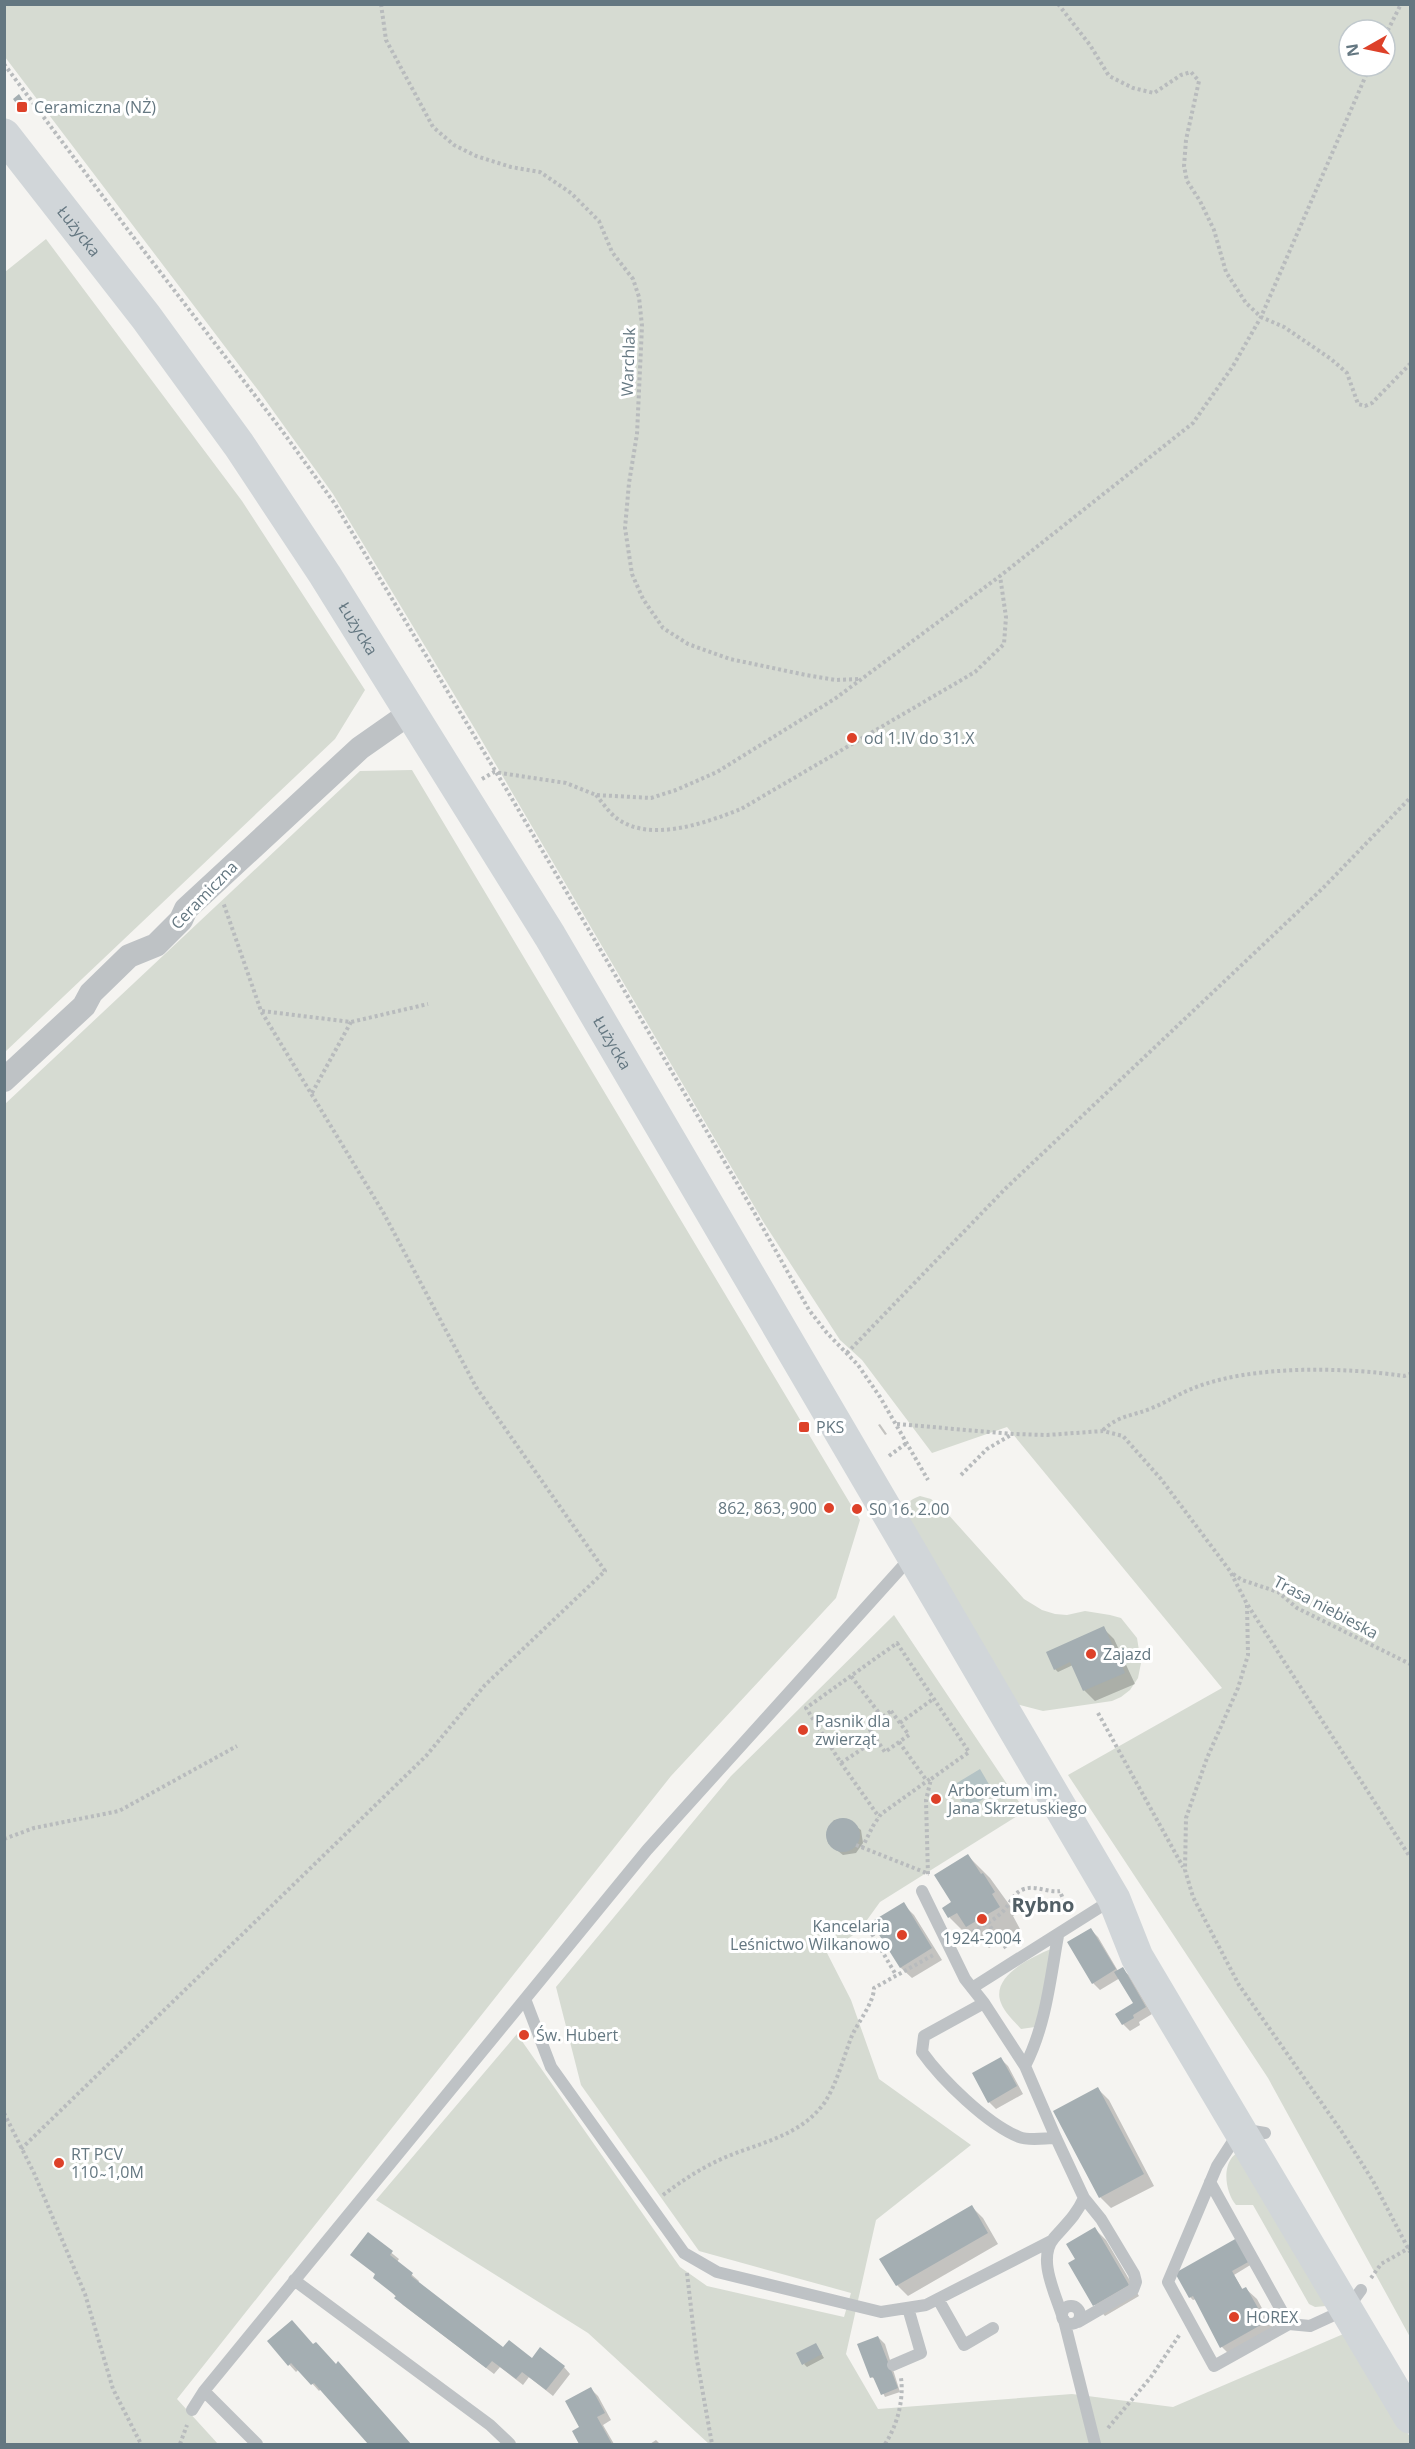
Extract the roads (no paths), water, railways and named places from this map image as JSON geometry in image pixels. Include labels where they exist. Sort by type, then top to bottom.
[{"type":"main road","name":"Łużycka","points":[[6,140],[146,317],[239,445],[325,575],[550,936],[1114,1899],[1145,1932],[1253,2131],[1354,2300]]},
{"type":"main road","points":[[1354,2300],[1410,2373]]},
{"type":"main road","points":[[1354,2300],[1410,2417]]},
{"type":"street","name":"Ceramiczna","points":[[4,1080],[84,1006],[91,993],[129,956],[156,945],[181,920],[186,909],[360,748],[410,713]]},
{"type":"lane","points":[[192,2410],[204,2391],[294,2280],[647,1850],[912,1556]]},
{"type":"lane","points":[[922,1891],[948,1947],[972,1988],[984,2002],[1026,2066],[1056,2139],[1084,2198],[1123,2254],[1136,2282],[1133,2290],[1123,2297],[1078,2322],[1072,2324],[1063,2317]]},
{"type":"lane","points":[[972,1988],[1114,1899]]},
{"type":"lane","points":[[1026,2066],[1035,2047],[1045,2011],[1058,1936]]},
{"type":"lane","points":[[525,1999],[551,2067],[684,2253],[717,2272],[881,2312],[926,2305],[1051,2241],[1076,2215],[1084,2198]]},
{"type":"lane","points":[[984,2002],[924,2036],[922,2052],[938,2074],[991,2120],[1020,2138],[1056,2139]]},
{"type":"lane","points":[[1253,2131],[1217,2166],[1168,2282],[1214,2366],[1289,2324],[1310,2326],[1354,2300]]},
{"type":"lane","points":[[1210,2182],[1289,2324]]},
{"type":"lane","points":[[1051,2241],[1046,2263],[1063,2317],[1094,2443]]},
{"type":"lane","points":[[294,2280],[490,2425],[510,2445]]},
{"type":"lane","points":[[938,2299],[964,2345],[993,2328]]},
{"type":"lane","points":[[896,2364],[921,2353],[908,2308]]},
{"type":"lane","points":[[204,2391],[257,2445]]},
{"type":"place","name":"Ceramiczna (NŻ)","points":[[22,107]]},
{"type":"place","name":"od 1.IV do 31.X","points":[[852,738]]},
{"type":"place","name":"PKS","points":[[804,1427]]},
{"type":"place","name":"862, 863, 900","points":[[829,1508]]},
{"type":"place","name":"S0 16. 2.00","points":[[857,1509]]},
{"type":"place","name":"Zajazd","points":[[1091,1654]]},
{"type":"place","name":"Pasnik dla zwierząt","points":[[803,1730]]},
{"type":"place","name":"Arboretum im. Jana Skrzetuskiego","points":[[936,1799]]},
{"type":"place","name":"1924-2004","points":[[982,1919]]},
{"type":"place","name":"Kancelaria Leśnictwo Wilkanowo","points":[[902,1935]]},
{"type":"place","name":"Św. Hubert","points":[[524,2035]]},
{"type":"place","name":"RT PCV 110 ̴ 1,0M","points":[[59,2163]]},
{"type":"place","name":"HOREX","points":[[1234,2317]]},
{"type":"district","name":"Rybno","points":[[1043,1904]]}]
